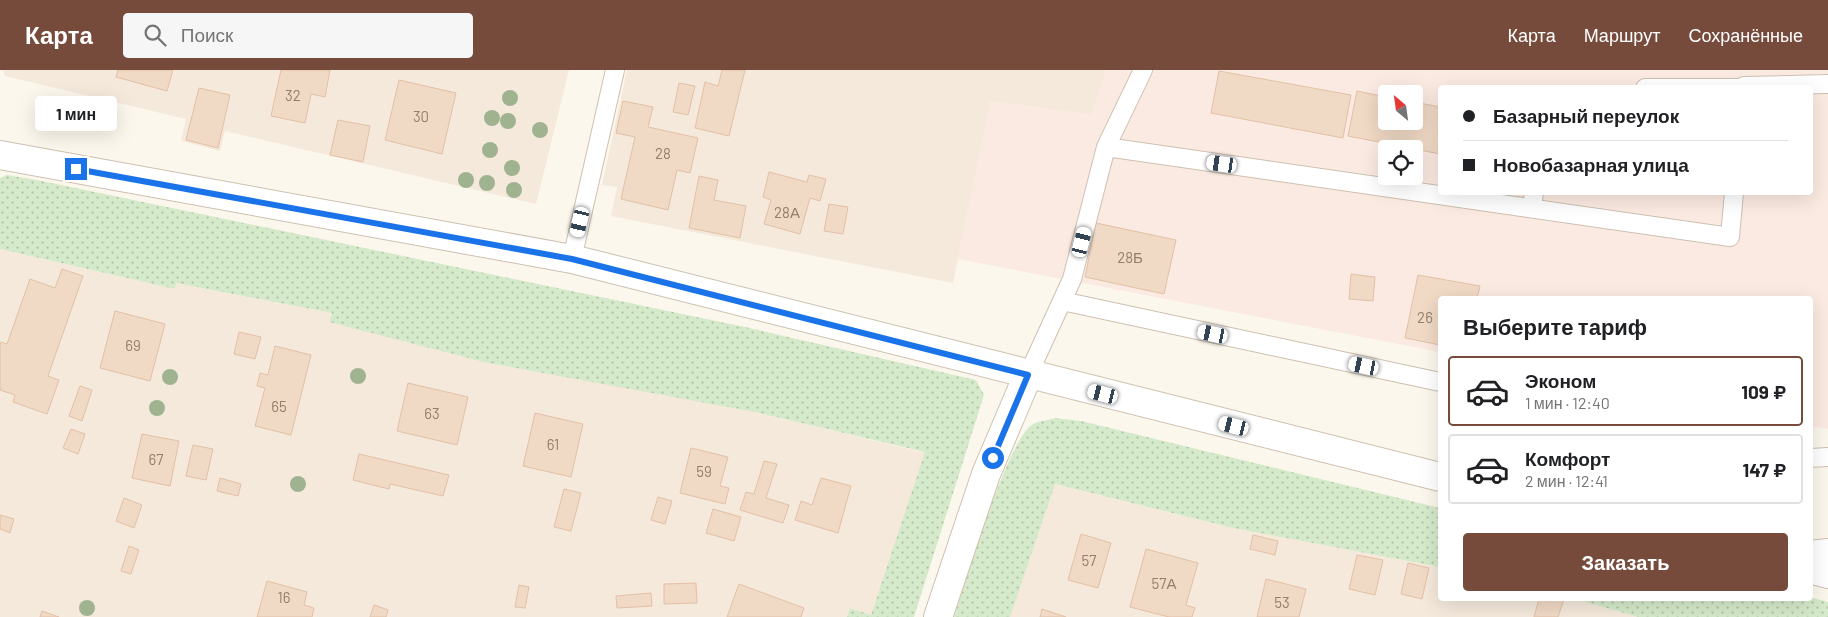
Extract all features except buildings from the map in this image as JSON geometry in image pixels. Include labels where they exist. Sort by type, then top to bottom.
[{"type":"street","points":[[0,155],[572,259],[1438,477]]},
{"type":"street","points":[[938,617],[986,474],[1028,375]]},
{"type":"street","points":[[1813,555],[1828,553]]},
{"type":"street","points":[[1813,571],[1828,574]]},
{"type":"lane","points":[[572,259],[615,70]]},
{"type":"lane","points":[[1028,375],[1072,279],[1106,147],[1143,70]]},
{"type":"lane","points":[[1800,85],[1828,84]]},
{"type":"lane","points":[[1106,147],[1438,188]]},
{"type":"lane","points":[[1493,195],[1533,200],[1730,237],[1734,195]]},
{"type":"lane","points":[[1062,301],[1438,382]]},
{"type":"lane","points":[[1813,458],[1828,457]]},
{"type":"shaded area","points":[[3,70],[569,70],[536,204],[225,131],[220,151],[181,141],[186,119],[5,76]]},
{"type":"shaded area","points":[[627,70],[1106,70],[1092,115],[991,101],[953,283],[611,216],[617,187],[602,185]]},
{"type":"shaded area","points":[[1106,70],[1828,70],[1828,429],[1813,426],[1813,296],[1438,296],[1438,352],[958,259],[991,101],[1092,115]]},
{"type":"shaded area","points":[[0,249],[175,289],[176,283],[332,313],[329,322],[755,412],[926,453],[871,615],[851,608],[847,617],[0,617]]},
{"type":"shaded area","points":[[1054,484],[1233,528],[1438,567],[1438,601],[1582,601],[1638,617],[1010,617]]},
{"type":"green space","points":[[7,175],[745,327],[976,380],[984,395],[914,617],[847,617],[850,608],[871,615],[925,452],[755,412],[484,362],[329,322],[332,313],[176,283],[175,289],[0,249],[0,178]]},
{"type":"green space","points":[[1055,418],[1081,421],[1438,508],[1438,567],[1233,528],[1055,484],[1010,617],[954,617],[977,544],[1011,456],[1023,435],[1033,424]]},
{"type":"green space","points":[[1813,598],[1828,602],[1828,617],[1638,617],[1582,601],[1813,601]]},
{"type":"route","points":[[76,169],[572,259],[1028,375],[993,458]]}]
